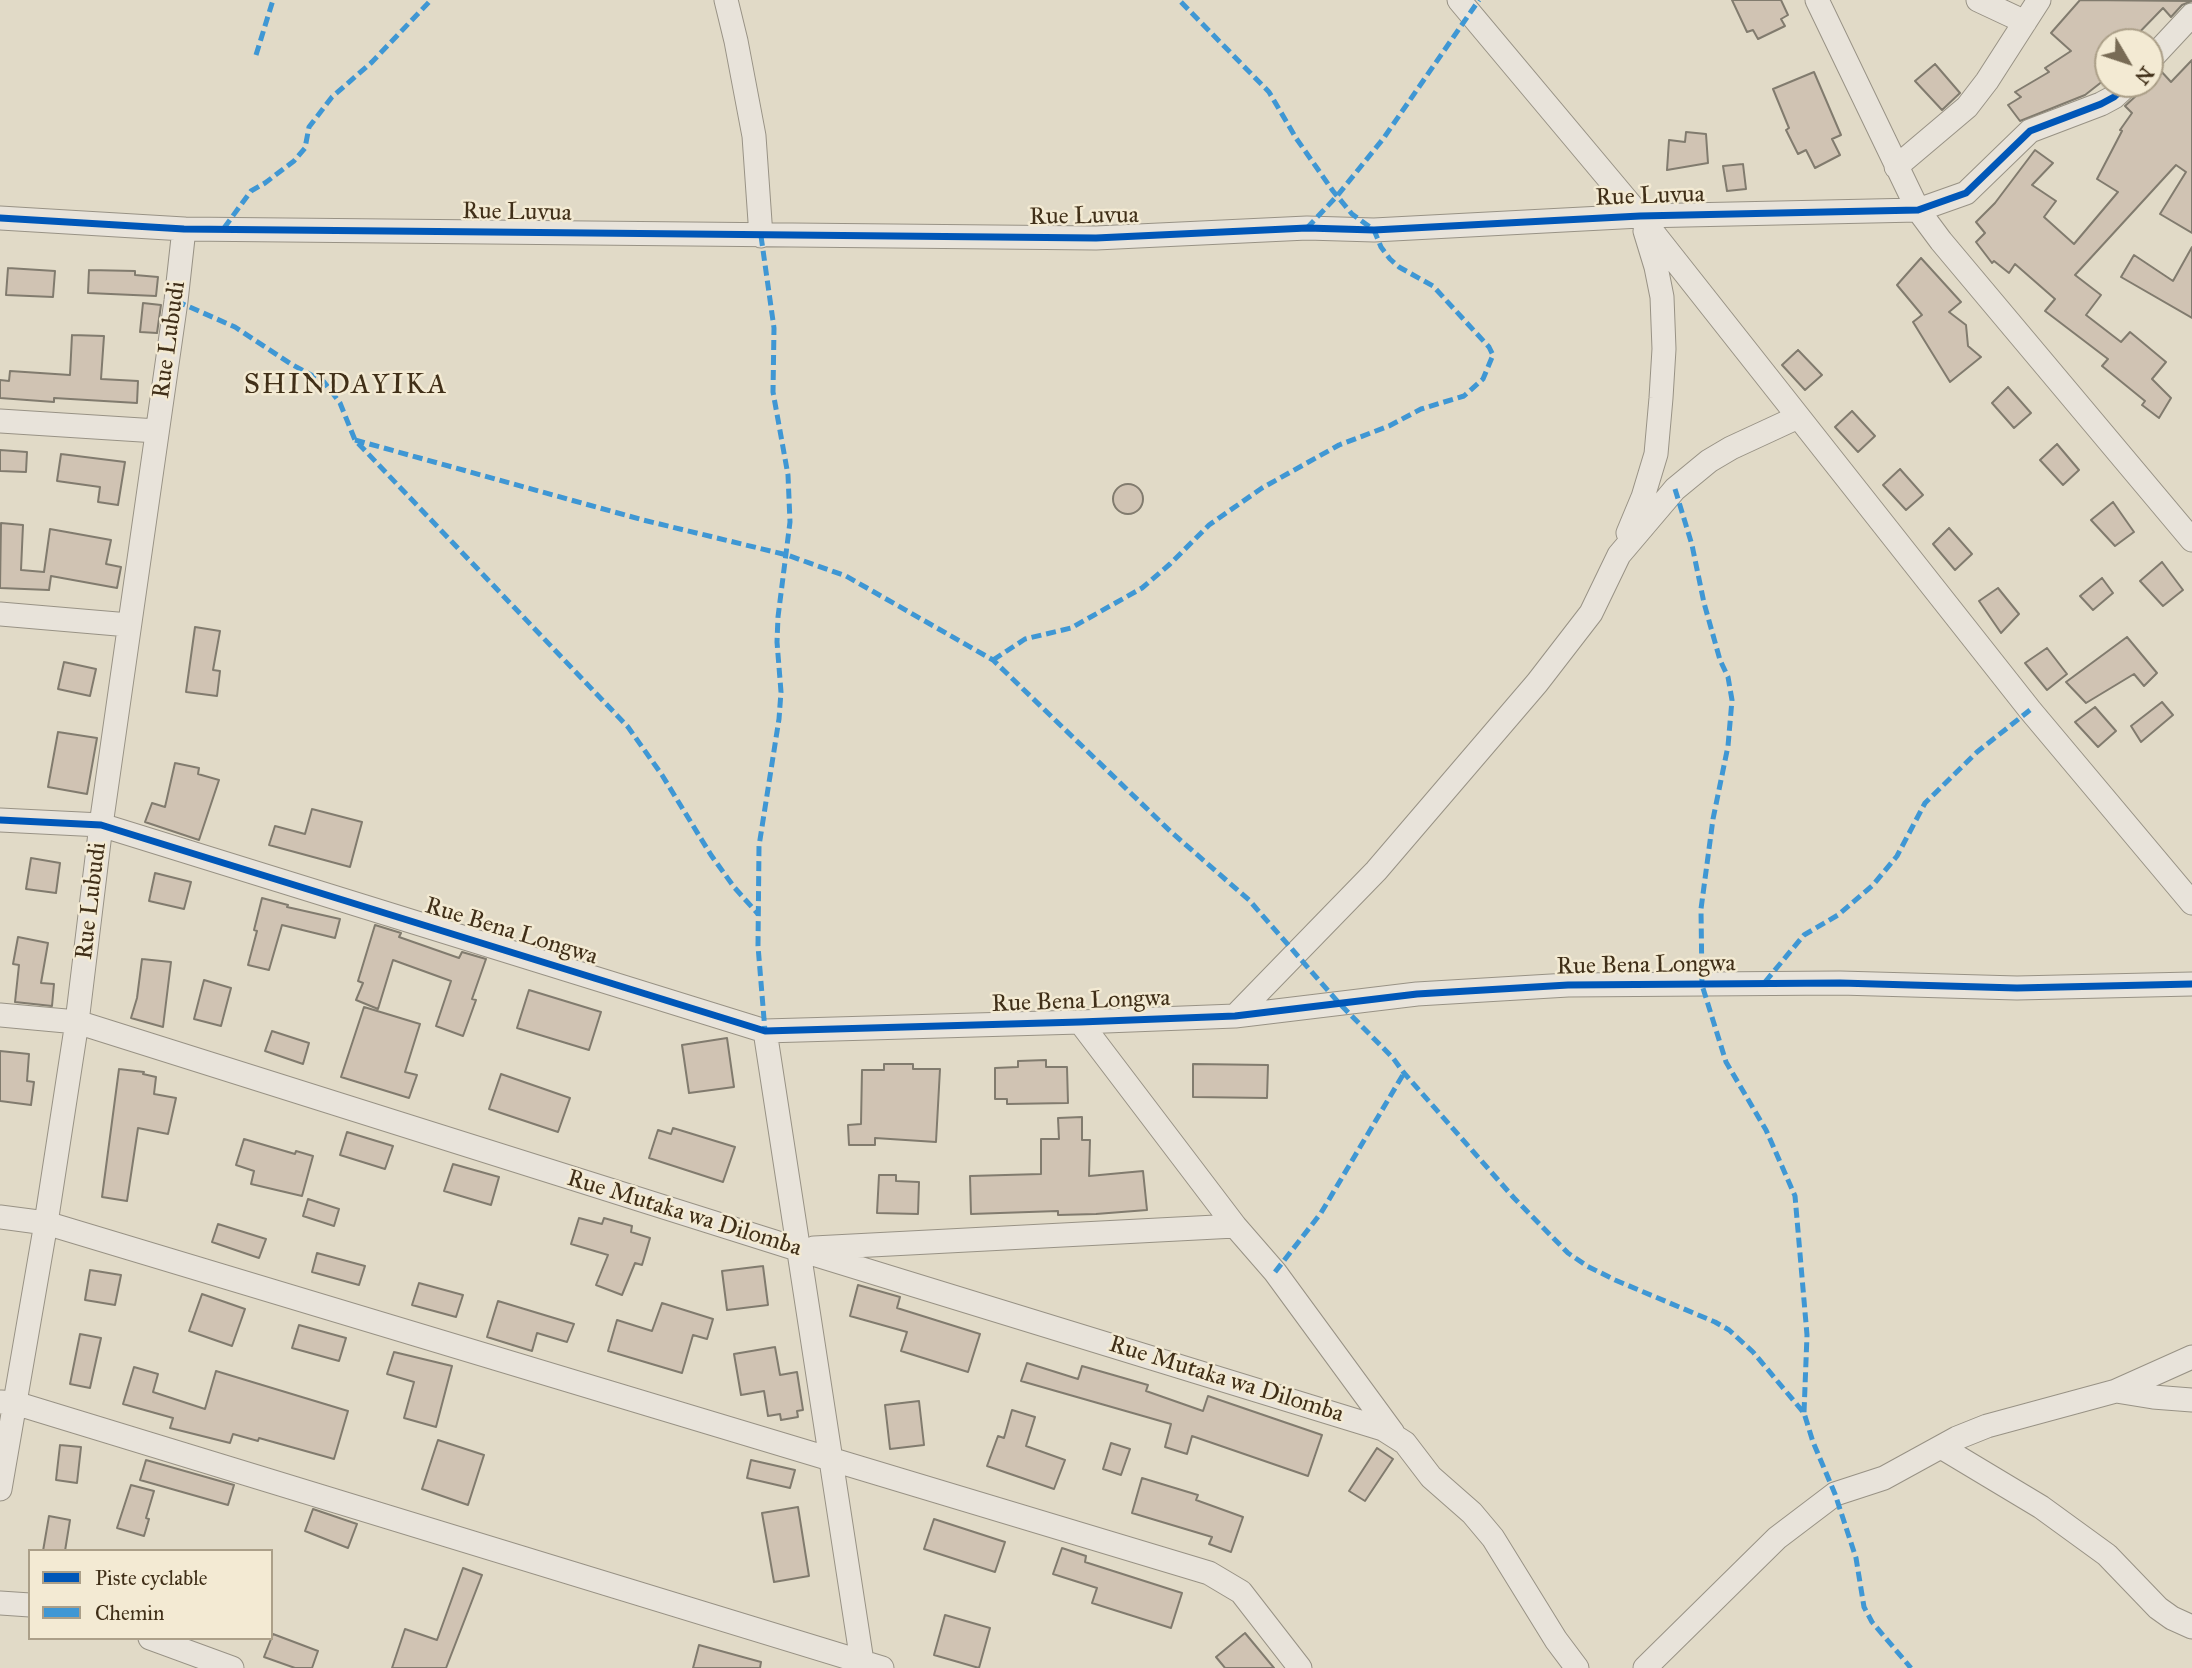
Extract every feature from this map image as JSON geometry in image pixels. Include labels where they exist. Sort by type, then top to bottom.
[{"type":"street","points":[[726,0],[751,114],[761,236]]},
{"type":"street","points":[[1460,0],[1640,216],[2029,710],[2192,903]]},
{"type":"street","points":[[1817,0],[1918,210],[1941,241],[2192,540]]},
{"type":"street","points":[[1978,0],[2025,22]]},
{"type":"street","points":[[1896,167],[1967,107],[1987,82],[2039,0]]},
{"type":"street","points":[[2164,46],[2192,15]]},
{"type":"street","name":"Rue Luvua","points":[[0,218],[184,229],[1096,238],[1307,228],[1374,230],[1640,216],[1918,210],[1966,193],[2030,131],[2101,104],[2109,98]]},
{"type":"street","points":[[1235,1016],[1376,871],[1537,683],[1591,613],[1643,497],[1656,454],[1664,349],[1662,297],[1640,216]]},
{"type":"street","name":"Rue Lubudi","points":[[0,1489],[7,1402],[46,1223],[77,1022],[101,825],[158,431],[184,229]]},
{"type":"street","points":[[1619,555],[1664,501],[1693,473],[1731,448],[1798,418]]},
{"type":"street","points":[[0,421],[158,431]]},
{"type":"street","points":[[0,614],[129,625]]},
{"type":"street","name":"Rue Bena Longwa","points":[[0,820],[101,825],[765,1031],[1235,1016],[1417,994],[1568,985],[1827,983],[2017,988],[2192,984]]},
{"type":"street","name":"Rue Mutaka wa Dilomba","points":[[0,1015],[77,1022],[797,1249],[1367,1423],[1395,1435]]},
{"type":"street","points":[[1080,1022],[1235,1226],[1275,1272],[1395,1435],[1405,1443],[1431,1477],[1472,1513],[1493,1538],[1556,1640],[1577,1668]]},
{"type":"street","points":[[7,1402],[869,1666],[830,1458],[765,1031]]},
{"type":"street","points":[[0,1217],[46,1223],[1209,1573],[1241,1592],[1300,1668]]},
{"type":"street","points":[[797,1249],[1235,1226]]},
{"type":"street","points":[[1645,1668],[1755,1559],[1835,1494],[1884,1478],[1987,1426],[2116,1391],[2192,1357]]},
{"type":"street","points":[[2116,1391],[2192,1400]]},
{"type":"street","points":[[1941,1447],[2041,1507],[2107,1555],[2158,1608],[2192,1627]]},
{"type":"street","points":[[0,1603],[28,1605]]},
{"type":"street","points":[[155,1640],[232,1668]]},
{"type":"building","points":[[1732,0],[1781,0],[1788,15],[1781,19],[1785,26],[1758,39],[1753,30],[1747,32]]},
{"type":"building","points":[[2080,0],[2192,1],[2182,5],[2171,17],[2163,8],[2144,28],[2094,28],[2094,88],[2085,95],[2020,121],[2008,105],[2021,97],[2015,92],[2049,72],[2045,68],[2071,51],[2051,33]]},
{"type":"building","points":[[2192,60],[2192,233],[2160,214],[2186,172],[2176,165],[2075,275],[2101,295],[2086,315],[2121,342],[2130,332],[2166,362],[2152,379],[2171,398],[2159,418],[2142,405],[2145,401],[2102,366],[2108,359],[2045,311],[2055,299],[2015,264],[2009,273],[1994,261],[1992,263],[1976,242],[1985,233],[1976,222],[1995,203],[2035,150],[2053,163],[2032,185],[2056,201],[2044,217],[2074,244],[2118,192],[2097,179],[2122,131],[2120,130],[2132,113],[2125,106],[2134,98],[2164,98],[2164,74],[2171,82]]},
{"type":"building","points":[[1935,64],[1960,93],[1942,110],[1915,81]]},
{"type":"building","points":[[1814,72],[1841,135],[1832,139],[1840,155],[1815,168],[1806,150],[1798,154],[1786,130],[1789,128],[1773,89]]},
{"type":"building","points":[[1686,132],[1706,134],[1708,163],[1667,170],[1669,140],[1685,142]]},
{"type":"building","points":[[1743,164],[1746,189],[1727,191],[1723,166]]},
{"type":"building","points":[[2192,247],[2192,318],[2121,277],[2134,255],[2173,281]]},
{"type":"building","points":[[1921,258],[1961,302],[1949,312],[1966,325],[1968,346],[1981,357],[1950,382],[1913,322],[1922,315],[1897,285]]},
{"type":"building","points":[[8,268],[55,271],[53,297],[6,295]]},
{"type":"building","points":[[89,270],[135,271],[135,275],[158,277],[156,296],[88,293]]},
{"type":"building","points":[[143,303],[161,305],[157,333],[140,332]]},
{"type":"building","points":[[72,335],[104,336],[101,379],[138,381],[137,403],[0,398],[0,380],[9,381],[10,371],[70,375]]},
{"type":"building","points":[[1798,350],[1822,375],[1805,390],[1782,365]]},
{"type":"building","points":[[2008,387],[2031,413],[2014,428],[1992,403]]},
{"type":"building","points":[[1852,411],[1875,436],[1858,452],[1835,427]]},
{"type":"building","points":[[2057,444],[2079,470],[2063,485],[2040,460]]},
{"type":"building","points":[[0,450],[27,452],[26,472],[0,471]]},
{"type":"building","points":[[61,454],[125,462],[118,505],[98,502],[100,487],[57,481]]},
{"type":"building","points":[[1900,469],[1923,495],[1906,510],[1883,485]]},
{"type":"building","points":[[1128,484],[1134,485],[1142,493],[1142,505],[1134,513],[1128,514],[1122,513],[1114,505],[1113,499],[1114,493],[1122,485]]},
{"type":"building","points":[[2113,502],[2134,532],[2115,546],[2091,520]]},
{"type":"building","points":[[1,523],[23,525],[21,570],[44,572],[50,529],[111,540],[106,564],[121,567],[117,588],[51,576],[49,590],[0,588]]},
{"type":"building","points":[[1949,528],[1972,554],[1955,570],[1933,544]]},
{"type":"building","points":[[2162,562],[2183,590],[2163,606],[2140,581]]},
{"type":"building","points":[[2102,578],[2113,593],[2093,610],[2080,596]]},
{"type":"building","points":[[1998,588],[2019,614],[2001,633],[1979,601]]},
{"type":"building","points":[[195,627],[220,631],[213,670],[220,671],[217,696],[186,692]]},
{"type":"building","points":[[2127,637],[2157,673],[2144,686],[2134,674],[2086,703],[2066,682]]},
{"type":"building","points":[[2047,648],[2067,674],[2047,690],[2025,663]]},
{"type":"building","points":[[64,662],[96,669],[90,696],[58,689]]},
{"type":"building","points":[[2162,702],[2173,715],[2141,742],[2131,726]]},
{"type":"building","points":[[2095,707],[2116,731],[2098,747],[2075,722]]},
{"type":"building","points":[[58,732],[97,738],[87,794],[48,787]]},
{"type":"building","points":[[175,763],[199,768],[198,774],[219,780],[199,840],[145,822],[152,803],[165,807]]},
{"type":"building","points":[[312,809],[362,822],[350,867],[269,845],[275,826],[305,834]]},
{"type":"building","points":[[31,858],[60,863],[56,893],[26,889]]},
{"type":"building","points":[[155,873],[191,882],[184,909],[149,901]]},
{"type":"building","points":[[262,898],[288,905],[287,907],[340,919],[335,938],[282,925],[269,970],[248,965]]},
{"type":"building","points":[[375,925],[401,933],[399,937],[459,958],[462,952],[486,959],[472,999],[476,1000],[463,1036],[436,1026],[451,981],[393,960],[378,1009],[356,1000],[363,983],[358,981]]},
{"type":"building","points":[[18,937],[48,943],[41,983],[54,984],[52,1006],[15,1002],[19,965],[13,964]]},
{"type":"building","points":[[142,959],[171,962],[163,1027],[131,1018],[137,998]]},
{"type":"building","points":[[204,980],[231,988],[221,1026],[194,1019]]},
{"type":"building","points":[[529,990],[601,1012],[589,1050],[517,1028]]},
{"type":"building","points":[[364,1007],[420,1024],[405,1072],[417,1075],[409,1098],[341,1077]]},
{"type":"building","points":[[272,1031],[309,1043],[303,1064],[265,1051]]},
{"type":"building","points":[[727,1038],[734,1087],[689,1093],[682,1045]]},
{"type":"building","points":[[0,1051],[29,1054],[27,1081],[34,1082],[31,1105],[0,1101]]},
{"type":"building","points":[[1046,1060],[1046,1067],[1067,1067],[1068,1103],[1007,1104],[1007,1099],[995,1099],[995,1068],[1018,1067],[1018,1061]]},
{"type":"building","points":[[884,1064],[913,1064],[913,1069],[940,1069],[936,1142],[875,1138],[875,1145],[849,1145],[848,1125],[861,1124],[862,1070],[884,1070]]},
{"type":"building","points":[[1193,1064],[1268,1065],[1267,1098],[1193,1097]]},
{"type":"building","points":[[119,1069],[144,1072],[143,1074],[156,1077],[154,1094],[176,1098],[168,1134],[138,1128],[127,1201],[102,1197]]},
{"type":"building","points":[[501,1074],[570,1098],[558,1132],[489,1109]]},
{"type":"building","points":[[1082,1117],[1082,1140],[1090,1140],[1089,1176],[1143,1171],[1147,1210],[1058,1215],[1058,1211],[971,1214],[970,1176],[1041,1174],[1041,1139],[1059,1139],[1058,1118]]},
{"type":"building","points":[[673,1128],[735,1147],[723,1182],[649,1158],[658,1130],[671,1134]]},
{"type":"building","points":[[347,1132],[393,1146],[385,1169],[340,1155]]},
{"type":"building","points":[[244,1139],[295,1154],[296,1151],[313,1156],[302,1196],[251,1184],[254,1171],[236,1165]]},
{"type":"building","points":[[453,1164],[499,1177],[491,1205],[444,1191]]},
{"type":"building","points":[[879,1175],[896,1175],[896,1181],[919,1182],[918,1214],[877,1213]]},
{"type":"building","points":[[308,1199],[339,1209],[334,1226],[303,1216]]},
{"type":"building","points":[[579,1218],[602,1224],[604,1218],[632,1226],[631,1232],[650,1238],[642,1265],[635,1263],[622,1295],[596,1285],[608,1255],[571,1244]]},
{"type":"building","points":[[218,1224],[266,1239],[259,1258],[212,1242]]},
{"type":"building","points":[[317,1253],[365,1266],[359,1285],[312,1272]]},
{"type":"building","points":[[763,1266],[768,1305],[727,1310],[722,1271]]},
{"type":"building","points":[[90,1270],[121,1275],[115,1305],[85,1300]]},
{"type":"building","points":[[419,1283],[463,1295],[456,1317],[412,1305]]},
{"type":"building","points":[[858,1285],[900,1297],[897,1308],[980,1334],[968,1372],[901,1351],[907,1332],[850,1316]]},
{"type":"building","points":[[202,1294],[245,1309],[232,1346],[189,1331]]},
{"type":"building","points":[[498,1301],[574,1324],[567,1342],[537,1333],[532,1351],[487,1337]]},
{"type":"building","points":[[662,1303],[713,1319],[707,1339],[693,1335],[682,1373],[608,1351],[617,1320],[652,1331]]},
{"type":"building","points":[[299,1325],[346,1338],[339,1361],[292,1348]]},
{"type":"building","points":[[80,1334],[101,1338],[90,1388],[70,1384]]},
{"type":"building","points":[[775,1347],[780,1375],[797,1372],[803,1410],[797,1411],[798,1417],[781,1420],[780,1414],[768,1416],[764,1391],[741,1395],[734,1354]]},
{"type":"building","points":[[394,1352],[452,1366],[436,1427],[404,1418],[414,1382],[387,1374]]},
{"type":"building","points":[[1027,1363],[1078,1379],[1082,1366],[1148,1385],[1146,1391],[1203,1411],[1208,1396],[1322,1435],[1308,1476],[1192,1436],[1187,1454],[1165,1447],[1171,1424],[1021,1381]]},
{"type":"building","points":[[134,1367],[158,1374],[153,1392],[205,1409],[216,1371],[348,1411],[334,1459],[259,1438],[258,1441],[233,1434],[230,1443],[170,1428],[173,1418],[123,1404]]},
{"type":"building","points":[[919,1401],[924,1445],[890,1449],[885,1405]]},
{"type":"building","points":[[1012,1410],[1035,1417],[1026,1446],[1065,1460],[1054,1489],[987,1466],[998,1436],[1004,1438]]},
{"type":"building","points":[[438,1440],[484,1455],[468,1505],[422,1489]]},
{"type":"building","points":[[1111,1443],[1130,1449],[1121,1475],[1103,1469]]},
{"type":"building","points":[[60,1445],[81,1447],[77,1483],[56,1480]]},
{"type":"building","points":[[1377,1448],[1393,1459],[1365,1501],[1349,1491]]},
{"type":"building","points":[[146,1460],[234,1485],[228,1505],[140,1480]]},
{"type":"building","points":[[751,1460],[795,1470],[790,1488],[747,1478]]},
{"type":"building","points":[[1142,1478],[1198,1495],[1196,1500],[1243,1517],[1231,1552],[1209,1544],[1212,1537],[1132,1513]]},
{"type":"building","points":[[131,1485],[154,1491],[144,1536],[117,1528]]},
{"type":"building","points":[[798,1507],[809,1576],[774,1582],[762,1513]]},
{"type":"building","points":[[313,1509],[357,1524],[348,1548],[305,1531]]},
{"type":"building","points":[[49,1516],[70,1520],[65,1549],[43,1549]]},
{"type":"building","points":[[934,1519],[1005,1542],[995,1572],[924,1549]]},
{"type":"building","points":[[1062,1548],[1086,1556],[1085,1562],[1182,1593],[1171,1628],[1092,1603],[1097,1588],[1053,1574]]},
{"type":"building","points":[[463,1568],[482,1575],[446,1668],[392,1668],[405,1629],[437,1640]]},
{"type":"building","points":[[945,1615],[990,1628],[979,1668],[934,1655]]},
{"type":"building","points":[[1245,1633],[1274,1668],[1225,1668],[1216,1657]]},
{"type":"building","points":[[273,1634],[318,1651],[312,1668],[295,1668],[264,1657],[273,1640]]},
{"type":"building","points":[[699,1645],[761,1662],[760,1668],[693,1668]]},
{"type":"marked path","points":[[256,55],[273,0]]},
{"type":"marked path","points":[[224,228],[251,191],[294,161],[305,148],[309,127],[332,97],[372,62],[431,0]]},
{"type":"marked path","points":[[993,660],[1025,639],[1071,628],[1142,588],[1209,525],[1262,488],[1339,445],[1389,426],[1421,409],[1464,396],[1483,379],[1493,355],[1489,347],[1433,286],[1390,259],[1374,230],[1352,214],[1333,191],[1296,138],[1269,92],[1179,0]]},
{"type":"marked path","points":[[1307,228],[1383,139],[1479,0]]},
{"type":"marked path","points":[[761,236],[774,328],[773,392],[788,475],[790,522],[778,617],[781,692],[779,719],[759,846],[758,946],[765,1031]]},
{"type":"marked path","points":[[176,301],[235,327],[324,382],[340,403],[355,440],[628,727],[662,775],[711,855],[758,914]]},
{"type":"marked path","points":[[355,440],[643,520],[787,555],[846,576],[993,660],[1170,831],[1249,900],[1338,1002],[1393,1058],[1514,1198],[1568,1253],[1615,1280],[1715,1322],[1729,1330],[1753,1352],[1804,1413],[1856,1558],[1864,1607],[1872,1622],[1911,1668]]},
{"type":"marked path","points":[[1675,489],[1692,545],[1720,660],[1728,677],[1732,700],[1728,746],[1713,819],[1701,909],[1702,985],[1726,1062],[1766,1130],[1795,1196],[1807,1335],[1804,1413]]},
{"type":"marked path","points":[[1765,982],[1804,935],[1838,915],[1873,885],[1897,856],[1925,803],[1977,752],[2030,710]]},
{"type":"marked path","points":[[1275,1272],[1321,1213],[1404,1073]]},
{"type":"cycle path","points":[[0,218],[184,229],[1096,238],[1307,228],[1374,230],[1640,216],[1918,210],[1966,193],[2030,131],[2112,98]]},
{"type":"cycle path","points":[[0,820],[101,825],[765,1031],[1235,1016],[1417,994],[1568,985],[1840,983],[2017,988],[2192,984]]},
{"type":"district","name":"SHINDAYIKA","points":[[346,386]]}]
